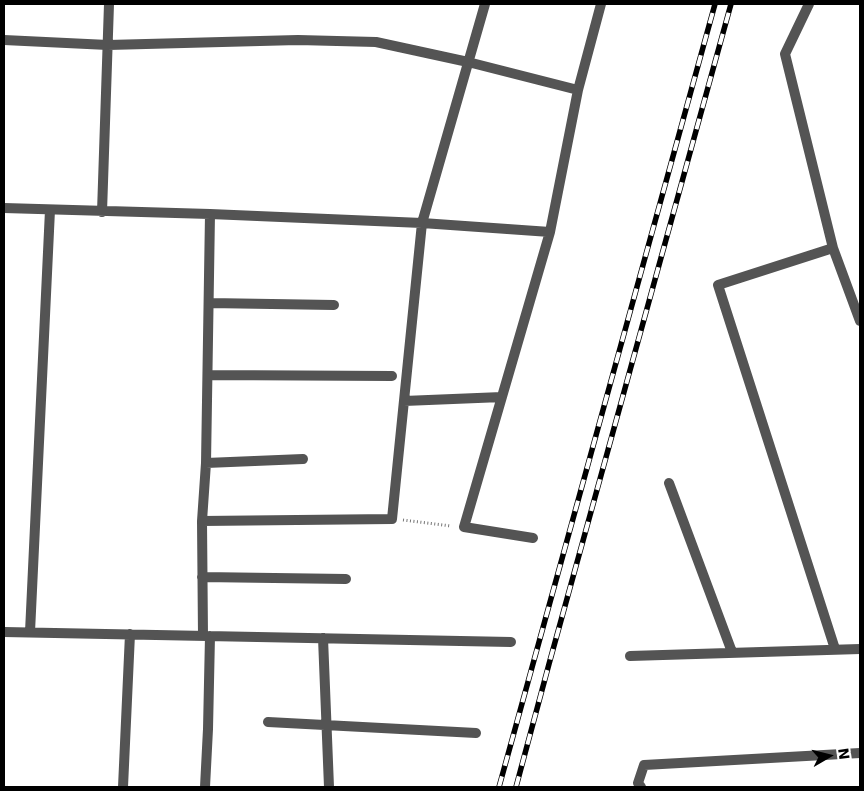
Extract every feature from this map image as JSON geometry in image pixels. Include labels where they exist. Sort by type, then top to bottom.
[{"type":"street","points":[[102,212],[109,4]]},
{"type":"street","points":[[202,521],[392,519],[422,223],[485,4]]},
{"type":"street","points":[[533,538],[464,527],[550,232],[578,90],[601,4]]},
{"type":"street","points":[[809,4],[785,54],[833,248],[860,321]]},
{"type":"street","points":[[4,40],[108,45],[298,40],[376,42],[468,62],[578,90]]},
{"type":"street","points":[[4,208],[422,223],[550,232]]},
{"type":"street","points":[[30,632],[50,210]]},
{"type":"street","points":[[205,787],[208,728],[206,636],[202,577],[202,521],[206,463],[210,214]]},
{"type":"street","points":[[833,248],[718,285],[835,649]]},
{"type":"street","points":[[209,303],[334,305]]},
{"type":"street","points":[[208,374],[392,376]]},
{"type":"street","points":[[404,401],[502,397]]},
{"type":"street","points":[[206,463],[303,459]]},
{"type":"street","points":[[669,483],[732,652]]},
{"type":"street","points":[[202,577],[346,579]]},
{"type":"street","points":[[4,632],[511,642]]},
{"type":"street","points":[[123,787],[130,634]]},
{"type":"street","points":[[323,638],[330,787]]},
{"type":"street","points":[[630,656],[860,649]]},
{"type":"street","points":[[268,722],[476,733]]},
{"type":"street","points":[[641,787],[638,783],[644,765],[860,753]]},
{"type":"path","points":[[392,519],[464,527]]},
{"type":"railway","points":[[499,787],[715,4]]},
{"type":"railway","points":[[516,787],[731,4]]}]
